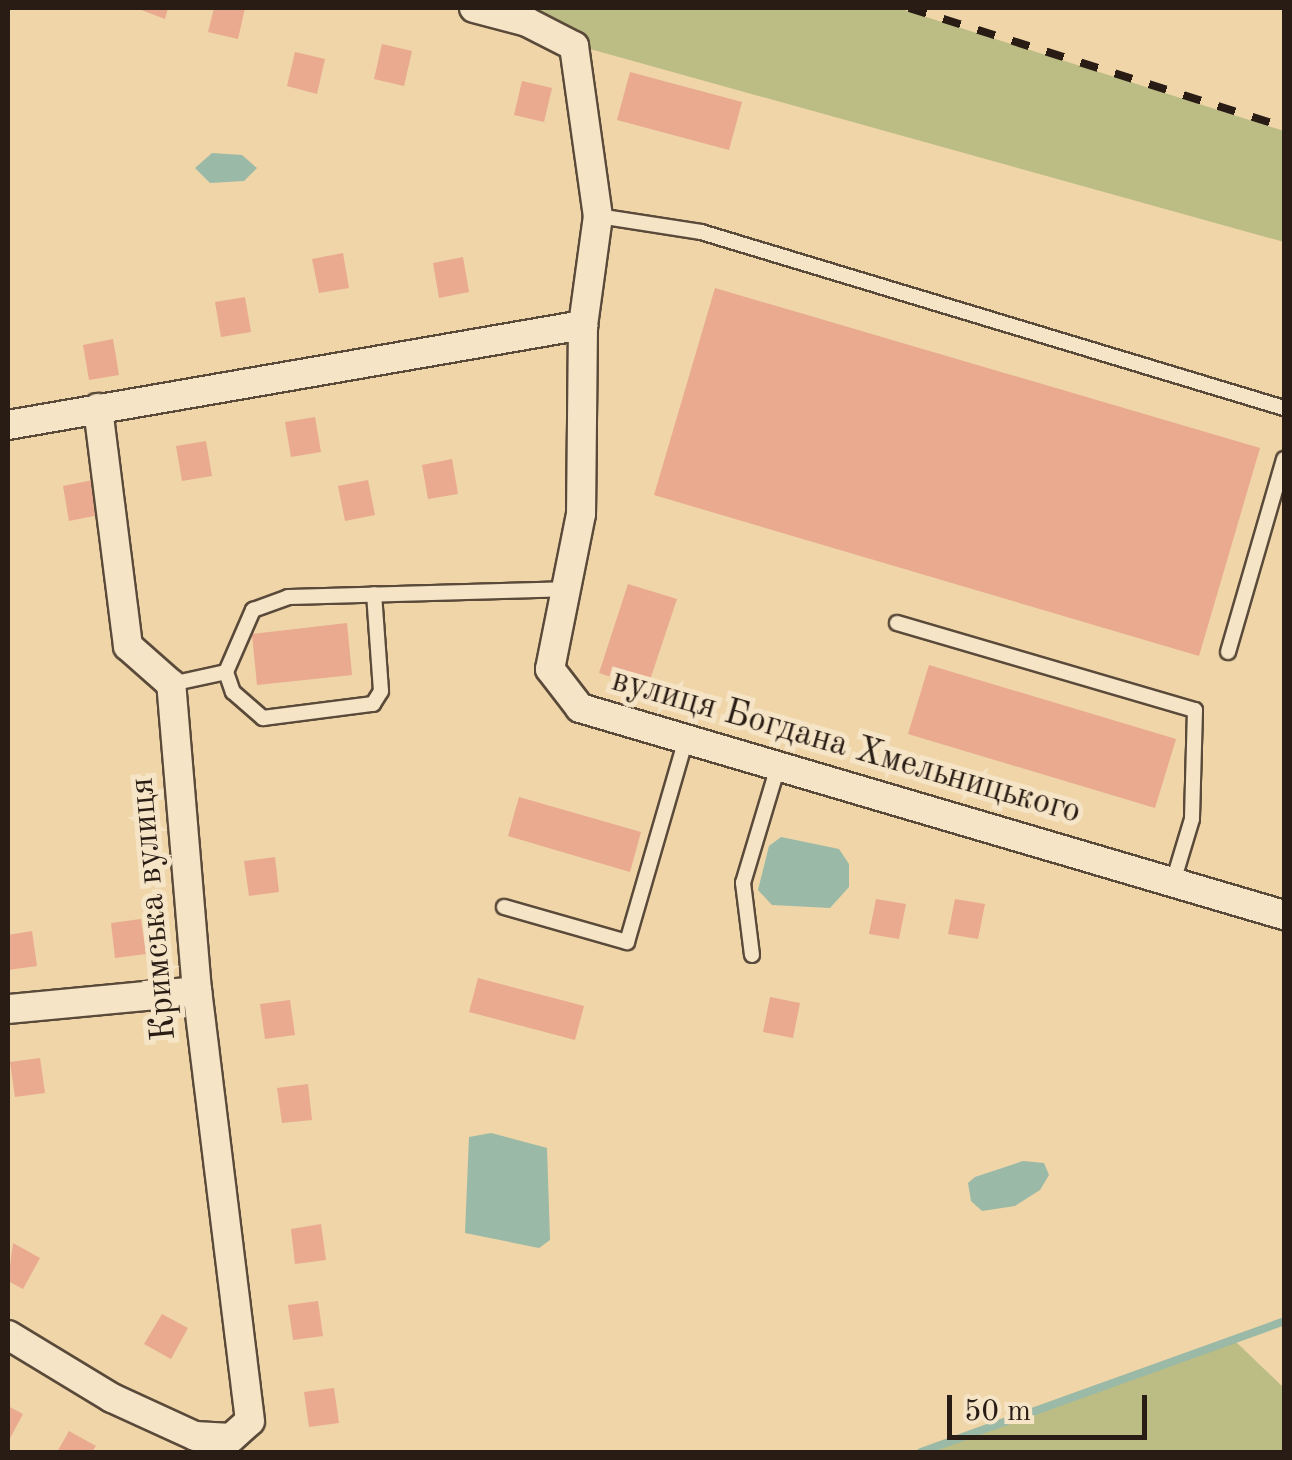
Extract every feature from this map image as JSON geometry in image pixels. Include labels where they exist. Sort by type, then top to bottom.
[{"type":"street","name":"вулиця Богдана Хмельницького","points":[[474,8],[527,22],[574,46],[598,216],[583,325],[581,514],[550,669],[580,708],[1284,914]]},
{"type":"street","points":[[8,425],[583,325]]},
{"type":"street","points":[[98,408],[128,646],[171,684]]},
{"type":"street","name":"Кримська вулиця","points":[[8,1335],[112,1398],[196,1436],[231,1438],[250,1421],[197,991],[171,684]]},
{"type":"street","points":[[8,1009],[197,991]]},
{"type":"lane","points":[[598,216],[701,232],[1284,408]]},
{"type":"lane","points":[[1228,652],[1284,460]]},
{"type":"lane","points":[[226,672],[253,610],[288,597],[566,589]]},
{"type":"lane","points":[[226,672],[241,701],[263,718],[373,704],[381,692],[374,594]]},
{"type":"lane","points":[[897,623],[1195,710],[1192,819],[1173,882]]},
{"type":"lane","points":[[171,684],[226,672]]},
{"type":"lane","points":[[504,906],[628,942],[686,739]]},
{"type":"lane","points":[[752,955],[743,883],[778,766]]},
{"type":"green space","points":[[497,8],[898,8],[1284,131],[1284,242],[590,49],[555,26]]},
{"type":"green space","points":[[1235,1341],[1284,1388],[1284,1452],[921,1452]]},
{"type":"shaded area","points":[[212,153],[242,155],[257,168],[244,181],[210,183],[195,168]]},
{"type":"shaded area","points":[[781,837],[839,849],[849,864],[849,887],[830,908],[772,905],[758,890],[769,846]]},
{"type":"shaded area","points":[[491,1133],[547,1148],[550,1240],[539,1248],[465,1233],[469,1137]]},
{"type":"shaded area","points":[[1023,1161],[1044,1163],[1049,1175],[1040,1190],[1015,1206],[982,1211],[971,1201],[968,1183],[975,1177]]},
{"type":"building","points":[[136,8],[168,8],[165,19]]},
{"type":"building","points":[[214,8],[245,8],[238,39],[208,32]]},
{"type":"building","points":[[382,44],[412,51],[404,86],[374,79]]},
{"type":"building","points":[[295,52],[325,59],[317,94],[287,86]]},
{"type":"building","points":[[630,72],[742,102],[729,150],[617,120]]},
{"type":"building","points":[[522,81],[552,88],[544,122],[514,115]]},
{"type":"building","points":[[343,253],[349,288],[319,293],[312,259]]},
{"type":"building","points":[[463,257],[469,292],[439,298],[433,263]]},
{"type":"building","points":[[715,288],[1260,448],[1199,656],[654,495]]},
{"type":"building","points":[[245,297],[251,332],[221,337],[215,302]]},
{"type":"building","points":[[113,339],[119,375],[89,380],[83,345]]},
{"type":"building","points":[[315,417],[321,452],[291,457],[285,422]]},
{"type":"building","points":[[206,441],[212,476],[182,481],[176,446]]},
{"type":"building","points":[[452,459],[458,494],[428,499],[422,465]]},
{"type":"building","points":[[93,480],[99,515],[69,521],[63,486]]},
{"type":"building","points":[[368,480],[375,515],[345,521],[338,486]]},
{"type":"building","points":[[628,584],[677,599],[647,689],[599,673]]},
{"type":"building","points":[[347,623],[352,675],[257,685],[252,634]]},
{"type":"building","points":[[929,665],[1176,739],[1155,808],[908,734]]},
{"type":"building","points":[[519,797],[641,832],[630,872],[508,836]]},
{"type":"building","points":[[275,857],[279,892],[249,896],[244,861]]},
{"type":"building","points":[[876,899],[906,904],[899,939],[869,934]]},
{"type":"building","points":[[955,899],[985,904],[978,939],[948,934]]},
{"type":"building","points":[[141,919],[146,954],[115,958],[111,923]]},
{"type":"building","points":[[32,931],[37,966],[8,970],[8,935]]},
{"type":"building","points":[[478,978],[584,1006],[575,1040],[469,1012]]},
{"type":"building","points":[[770,997],[800,1003],[793,1038],[763,1032]]},
{"type":"building","points":[[290,1000],[295,1035],[265,1039],[260,1004]]},
{"type":"building","points":[[40,1058],[45,1093],[15,1097],[10,1062]]},
{"type":"building","points":[[308,1084],[312,1120],[282,1123],[277,1088]]},
{"type":"building","points":[[321,1224],[326,1260],[295,1264],[291,1229]]},
{"type":"building","points":[[13,1243],[40,1258],[23,1289],[8,1281]]},
{"type":"building","points":[[318,1301],[323,1336],[293,1340],[288,1305]]},
{"type":"building","points":[[162,1314],[188,1328],[171,1359],[144,1344]]},
{"type":"building","points":[[334,1388],[339,1423],[309,1427],[304,1392]]},
{"type":"building","points":[[8,1406],[23,1414],[8,1442]]},
{"type":"building","points":[[69,1431],[96,1446],[92,1452],[57,1452]]},
{"type":"waterway","points":[[921,1452],[1284,1321]]},
{"type":"railway","points":[[909,8],[1284,127]]}]
